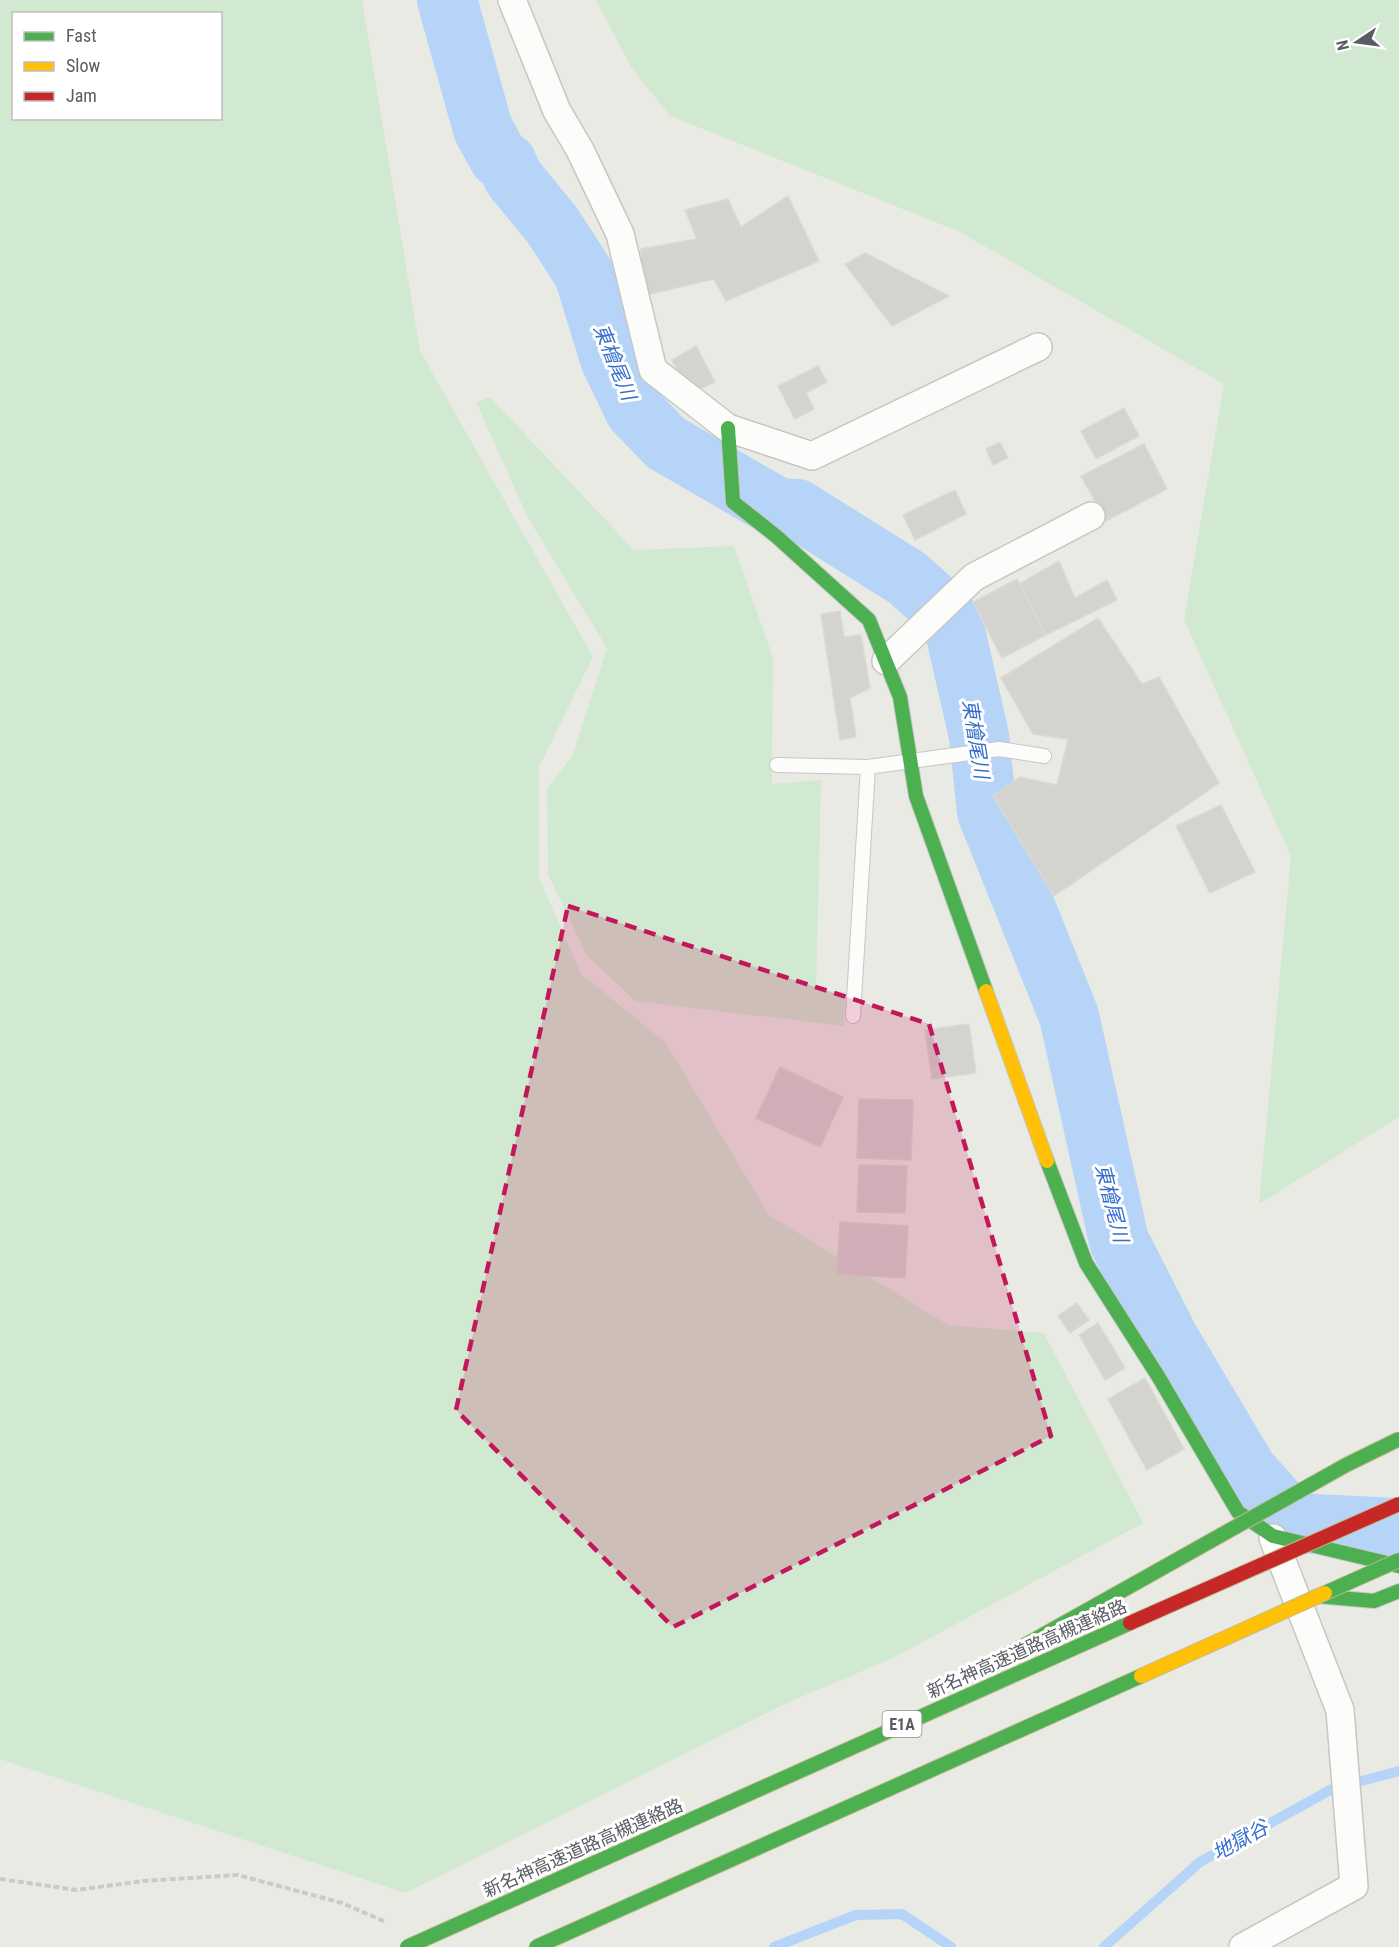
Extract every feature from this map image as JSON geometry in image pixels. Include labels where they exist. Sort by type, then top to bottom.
[{"type":"main road","points":[[728,428],[733,502],[776,536],[869,620],[900,697],[916,796],[1039,1140],[1086,1263],[1158,1376],[1238,1512],[1273,1536],[1399,1566]]},
{"type":"main road","points":[[984,1668],[1346,1465],[1399,1439]]},
{"type":"main road","name":"新名神高速道路高槻連絡路","points":[[407,1947],[819,1761],[1399,1504]]},
{"type":"main road","points":[[536,1947],[1399,1560]]},
{"type":"main road","points":[[1317,1596],[1374,1602],[1399,1591]]},
{"type":"main road","points":[[819,1761],[943,1691]]},
{"type":"street","points":[[512,0],[527,42],[557,111],[580,150],[620,234],[653,370],[728,428],[812,456],[1038,347]]},
{"type":"street","points":[[886,661],[974,577],[1091,516]]},
{"type":"street","points":[[1243,1947],[1354,1886],[1341,1710],[1273,1536]]},
{"type":"lane","points":[[777,765],[868,767],[910,759],[999,749],[1044,756]]},
{"type":"lane","points":[[853,1016],[868,767]]},
{"type":"path","points":[[0,1879],[77,1890],[143,1881],[238,1875],[342,1903],[396,1926]]},
{"type":"highlighted area","points":[[568,906],[929,1024],[1051,1436],[673,1627],[456,1410]]},
{"type":"green space","points":[[0,0],[362,0],[420,351],[593,657],[539,767],[539,878],[581,974],[665,1042],[769,1215],[948,1325],[1044,1333],[1143,1523],[893,1658],[787,1703],[405,1893],[0,1759]]},
{"type":"green space","points":[[596,0],[1399,0],[1399,1117],[1259,1204],[1291,856],[1184,620],[1224,384],[960,232],[670,116],[631,67]]},
{"type":"green space","points":[[490,397],[634,550],[734,546],[773,658],[772,784],[821,780],[816,990],[845,992],[844,1026],[635,1001],[587,955],[548,875],[547,789],[573,754],[607,648],[528,518],[476,402]]},
{"type":"building","points":[[788,196],[819,261],[726,301],[714,279],[642,296],[641,249],[697,239],[685,210],[728,199],[741,227]]},
{"type":"building","points":[[865,253],[949,296],[892,326],[845,264]]},
{"type":"building","points":[[696,346],[715,382],[690,394],[672,360]]},
{"type":"building","points":[[818,366],[827,382],[806,393],[814,409],[795,419],[778,386]]},
{"type":"building","points":[[1124,408],[1139,436],[1096,459],[1081,431]]},
{"type":"building","points":[[1000,442],[1008,458],[993,465],[986,449]]},
{"type":"building","points":[[1144,444],[1167,489],[1106,521],[1081,476]]},
{"type":"building","points":[[955,490],[966,514],[915,540],[903,515]]},
{"type":"building","points":[[1059,561],[1075,598],[1107,580],[1117,600],[1046,635],[1019,584]]},
{"type":"building","points":[[1017,579],[1046,635],[1002,658],[973,602]]},
{"type":"building","points":[[840,611],[844,637],[861,635],[870,688],[850,698],[856,737],[840,740],[821,614]]},
{"type":"building","points":[[1098,618],[1142,684],[1159,677],[1219,783],[1054,896],[993,796],[1020,777],[1057,785],[1068,739],[1033,734],[1001,678]]},
{"type":"building","points":[[1221,805],[1255,872],[1210,893],[1176,826]]},
{"type":"building","points":[[969,1024],[976,1073],[932,1079],[925,1030]]},
{"type":"building","points":[[780,1067],[843,1097],[820,1147],[756,1118]]},
{"type":"building","points":[[859,1099],[913,1100],[911,1160],[857,1158]]},
{"type":"building","points":[[859,1165],[907,1166],[905,1213],[857,1212]]},
{"type":"building","points":[[840,1222],[908,1226],[905,1278],[837,1274]]},
{"type":"building","points":[[1077,1303],[1089,1320],[1070,1333],[1058,1316]]},
{"type":"building","points":[[1098,1323],[1125,1368],[1105,1380],[1079,1335]]},
{"type":"building","points":[[1145,1378],[1184,1449],[1147,1470],[1108,1399]]},
{"type":"waterway","name":"東檜尾川","points":[[447,0],[483,129],[499,158],[507,163],[513,177],[553,226],[584,274],[610,359],[635,411],[666,443],[778,508],[797,509],[907,578],[944,611],[955,631],[979,736],[987,812],[1069,1016],[1119,1241],[1170,1341],[1247,1470],[1294,1523],[1399,1528]]},
{"type":"waterway","name":"地獄谷","points":[[1104,1947],[1200,1862],[1332,1789],[1399,1771]]},
{"type":"waterway","name":"地獄谷","points":[[774,1947],[856,1915],[902,1914],[951,1947]]},
{"type":"traffic: fast","points":[[728,428],[733,502],[776,536],[869,620],[900,697],[916,796],[986,991]]},
{"type":"traffic: fast","points":[[1047,1161],[1086,1263],[1158,1376],[1238,1512],[1273,1536],[1399,1566]]},
{"type":"traffic: fast","points":[[993,1663],[1346,1465],[1399,1439]]},
{"type":"traffic: fast","points":[[1325,1593],[1399,1560]]},
{"type":"traffic: fast","points":[[1317,1596],[1374,1601],[1399,1591]]},
{"type":"traffic: fast","points":[[407,1947],[1130,1623]]},
{"type":"traffic: fast","points":[[536,1947],[1141,1676]]},
{"type":"traffic: slow","points":[[986,991],[1047,1161]]},
{"type":"traffic: slow","points":[[1141,1676],[1325,1593]]},
{"type":"traffic: jam","points":[[1130,1623],[1399,1504]]}]
